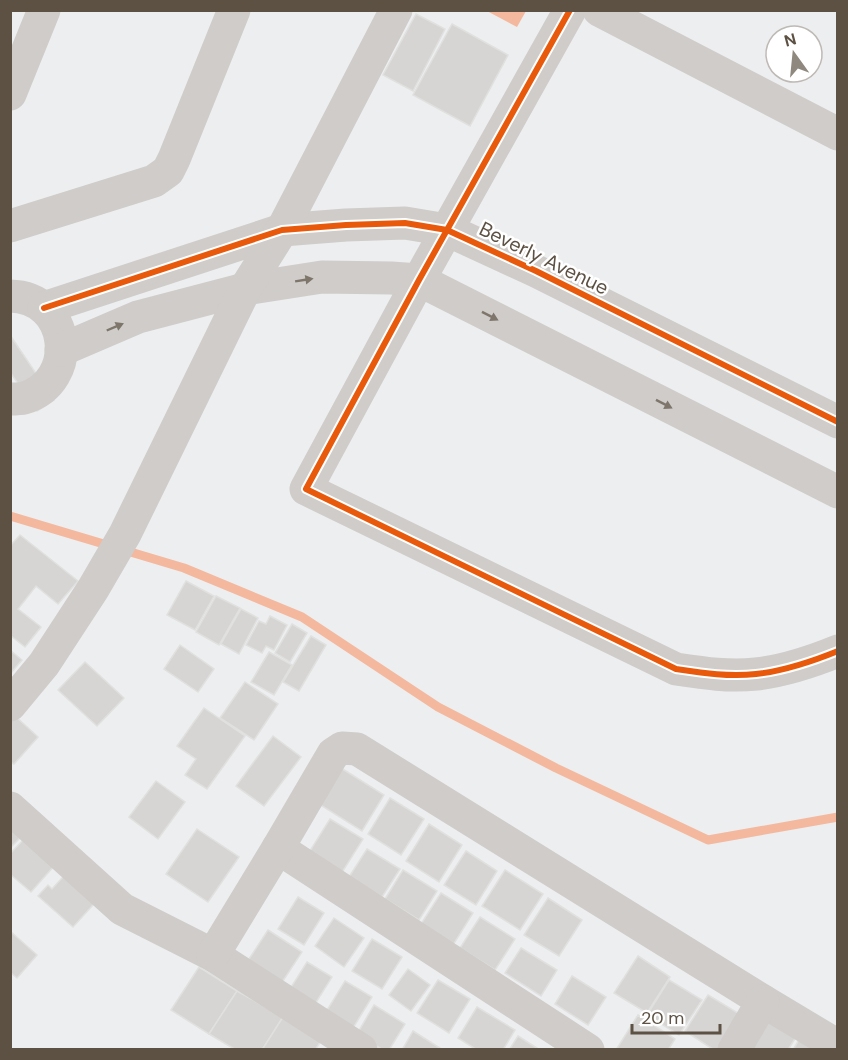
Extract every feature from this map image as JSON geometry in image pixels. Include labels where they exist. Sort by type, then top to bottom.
[{"type":"street","points":[[10,94],[44,10]]},
{"type":"street","points":[[10,226],[154,181],[168,171],[234,10]]},
{"type":"street","points":[[10,705],[44,664],[93,589],[124,534],[245,289],[282,230],[396,10]]},
{"type":"street","points":[[570,10],[419,280],[306,489],[676,669],[712,674],[756,674],[806,664],[837,651]]},
{"type":"street","points":[[599,10],[837,134]]},
{"type":"street","name":"Beverly Avenue","points":[[44,308],[282,230],[405,223],[447,230],[536,271],[837,422]]},
{"type":"street","points":[[61,350],[138,317],[245,289],[322,277],[419,280],[837,492]]},
{"type":"street","points":[[10,296],[32,300],[44,308],[55,321],[61,337],[58,369],[50,381],[38,392],[24,398],[10,399]]},
{"type":"street","points":[[213,955],[333,754],[342,748],[357,749],[837,1046]]},
{"type":"street","points":[[10,808],[122,909],[213,955],[361,1050]]},
{"type":"street","points":[[278,848],[588,1050]]},
{"type":"street","points":[[734,1050],[763,1001]]},
{"type":"shaded area","points":[[485,10],[526,10],[526,11],[517,27]]},
{"type":"building","points":[[416,14],[445,29],[413,91],[383,75]]},
{"type":"building","points":[[452,24],[508,55],[470,126],[413,95]]},
{"type":"building","points":[[10,335],[54,400],[37,411],[10,372]]},
{"type":"building","points":[[20,535],[78,581],[58,604],[36,586],[18,609],[41,627],[25,647],[10,635],[10,546]]},
{"type":"building","points":[[186,581],[214,596],[195,630],[167,615]]},
{"type":"building","points":[[216,596],[240,608],[219,645],[196,632]]},
{"type":"building","points":[[241,609],[258,618],[239,654],[221,644]]},
{"type":"building","points":[[270,616],[287,625],[274,650],[266,646],[262,653],[246,645],[259,621],[266,624]]},
{"type":"building","points":[[292,624],[307,633],[290,662],[275,653]]},
{"type":"building","points":[[311,636],[326,645],[299,691],[283,682]]},
{"type":"building","points":[[180,645],[214,669],[198,692],[164,669]]},
{"type":"building","points":[[10,650],[22,660],[10,674]]},
{"type":"building","points":[[269,652],[292,665],[274,695],[251,682]]},
{"type":"building","points":[[85,662],[124,698],[97,726],[58,690]]},
{"type":"building","points":[[245,682],[278,704],[254,740],[220,718]]},
{"type":"building","points":[[204,708],[245,736],[207,789],[185,775],[196,759],[177,746]]},
{"type":"building","points":[[14,715],[38,737],[14,764],[10,762],[10,718]]},
{"type":"building","points":[[273,736],[301,757],[264,806],[236,786]]},
{"type":"building","points":[[341,768],[384,795],[362,831],[319,804]]},
{"type":"building","points":[[156,781],[185,802],[158,839],[129,817]]},
{"type":"building","points":[[390,798],[424,819],[401,855],[368,834]]},
{"type":"building","points":[[330,819],[363,839],[341,874],[308,854]]},
{"type":"building","points":[[429,824],[462,845],[439,882],[406,861]]},
{"type":"building","points":[[10,827],[21,837],[10,848]]},
{"type":"building","points":[[197,829],[239,857],[208,902],[166,874]]},
{"type":"building","points":[[24,839],[54,866],[31,892],[10,874],[10,854]]},
{"type":"building","points":[[367,849],[400,869],[382,897],[349,877]]},
{"type":"building","points":[[466,851],[497,871],[476,905],[444,885]]},
{"type":"building","points":[[72,867],[102,895],[73,927],[38,896],[48,885],[52,889]]},
{"type":"building","points":[[403,870],[437,891],[419,920],[385,899]]},
{"type":"building","points":[[505,870],[543,894],[520,930],[482,906]]},
{"type":"building","points":[[441,893],[473,913],[453,945],[421,924]]},
{"type":"building","points":[[298,897],[324,913],[304,945],[278,929]]},
{"type":"building","points":[[548,898],[582,920],[559,956],[524,935]]},
{"type":"building","points":[[480,917],[515,939],[495,970],[460,948]]},
{"type":"building","points":[[334,918],[364,938],[344,967],[315,946]]},
{"type":"building","points":[[268,930],[302,952],[279,987],[245,965]]},
{"type":"building","points":[[10,931],[37,955],[17,978],[10,972]]},
{"type":"building","points":[[372,939],[402,957],[382,989],[352,971]]},
{"type":"building","points":[[521,948],[557,970],[541,996],[505,973]]},
{"type":"building","points":[[638,956],[670,977],[647,1013],[614,993]]},
{"type":"building","points":[[307,962],[332,977],[315,1004],[290,989]]},
{"type":"building","points":[[199,967],[237,991],[209,1034],[171,1010]]},
{"type":"building","points":[[408,969],[430,985],[411,1011],[389,995]]},
{"type":"building","points":[[572,976],[606,997],[588,1025],[555,1004]]},
{"type":"building","points":[[438,980],[470,999],[449,1033],[417,1013]]},
{"type":"building","points":[[669,980],[702,1000],[679,1035],[647,1015]]},
{"type":"building","points":[[345,981],[372,997],[353,1028],[326,1012]]},
{"type":"building","points":[[237,991],[283,1017],[262,1050],[236,1050],[209,1034]]},
{"type":"building","points":[[708,995],[746,1018],[726,1050],[714,1050],[685,1031]]},
{"type":"building","points":[[374,1005],[405,1024],[389,1050],[383,1050],[357,1034]]},
{"type":"building","points":[[477,1007],[515,1030],[503,1050],[477,1050],[458,1038]]},
{"type":"building","points":[[767,1009],[801,1029],[788,1050],[743,1049]]},
{"type":"building","points":[[638,1015],[675,1039],[668,1050],[616,1050]]},
{"type":"building","points":[[283,1017],[321,1041],[315,1050],[262,1050]]},
{"type":"building","points":[[413,1031],[443,1050],[402,1050]]},
{"type":"building","points":[[804,1031],[835,1050],[793,1050]]},
{"type":"building","points":[[518,1036],[540,1050],[509,1050]]},
{"type":"waterway","points":[[10,516],[184,568],[302,617],[438,707],[556,768],[708,840],[838,817]]},
{"type":"cycle path","points":[[570,10],[419,280],[306,489],[676,669],[726,675],[756,674],[797,666],[838,651]]},
{"type":"cycle path","points":[[44,308],[282,230],[405,223],[447,230],[536,271],[838,422]]}]
